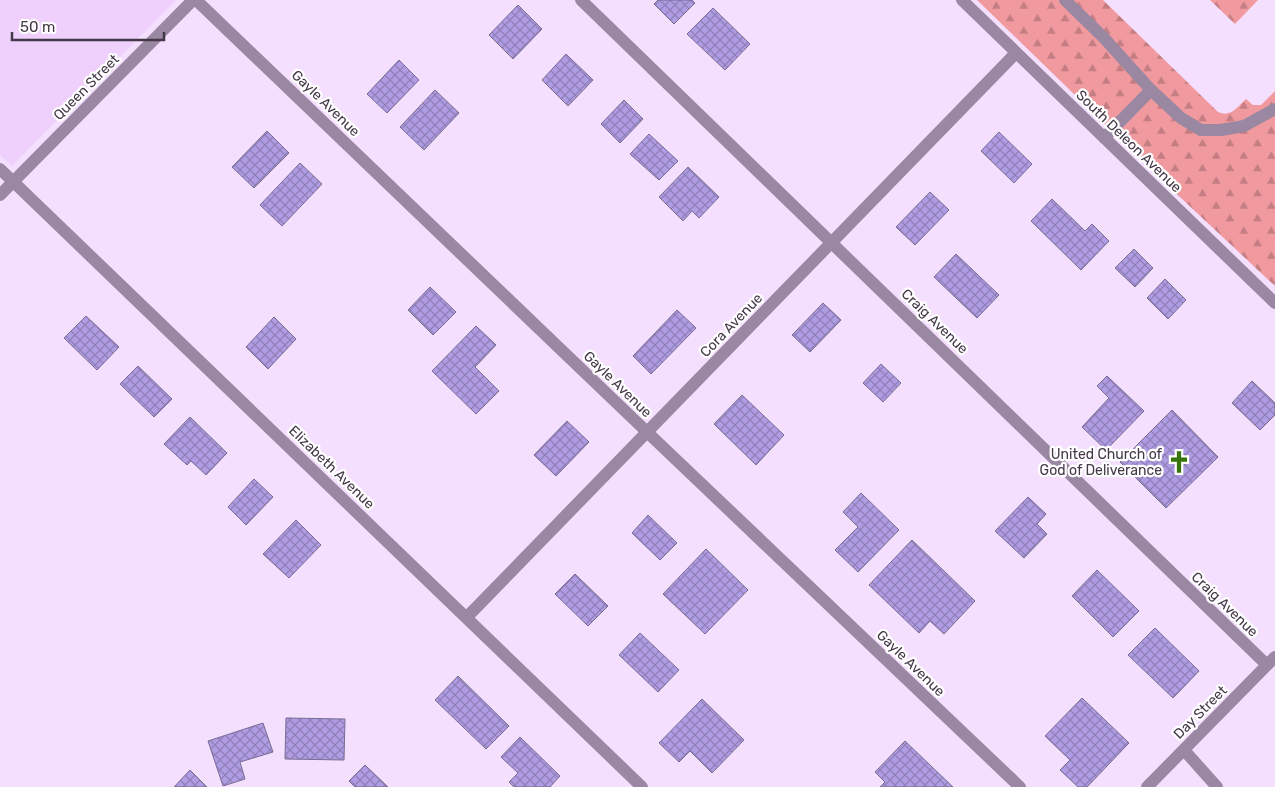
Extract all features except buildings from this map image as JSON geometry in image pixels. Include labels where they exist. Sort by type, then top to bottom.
[{"type":"street","name":"Queen Street","points":[[0,195],[195,0]]},
{"type":"street","name":"Gayle Avenue","points":[[195,0],[1020,787]]},
{"type":"street","name":"Craig Avenue","points":[[581,0],[1271,661]]},
{"type":"street","name":"South Deleon Avenue","points":[[962,0],[1275,303]]},
{"type":"street","points":[[1065,0],[1104,38],[1151,90],[1181,118],[1201,130],[1221,130],[1244,126],[1275,109]]},
{"type":"street","name":"Cora Avenue","points":[[467,617],[1016,53]]},
{"type":"street","points":[[1104,138],[1151,90]]},
{"type":"street","name":"Elizabeth Avenue","points":[[0,169],[642,787]]},
{"type":"street","name":"Day Street","points":[[1147,787],[1271,661]]},
{"type":"street","points":[[1184,750],[1217,787]]},
{"type":"shaded area","points":[[0,0],[176,0],[12,166],[0,155]]},
{"type":"green space","points":[[977,0],[1103,0],[1218,112],[1230,113],[1246,99],[1253,105],[1261,105],[1275,91],[1275,286],[1181,198]]},
{"type":"green space","points":[[1210,0],[1258,0],[1235,24]]},
{"type":"place","name":"United Church of God of Deliverance","points":[[1179,462]]}]
